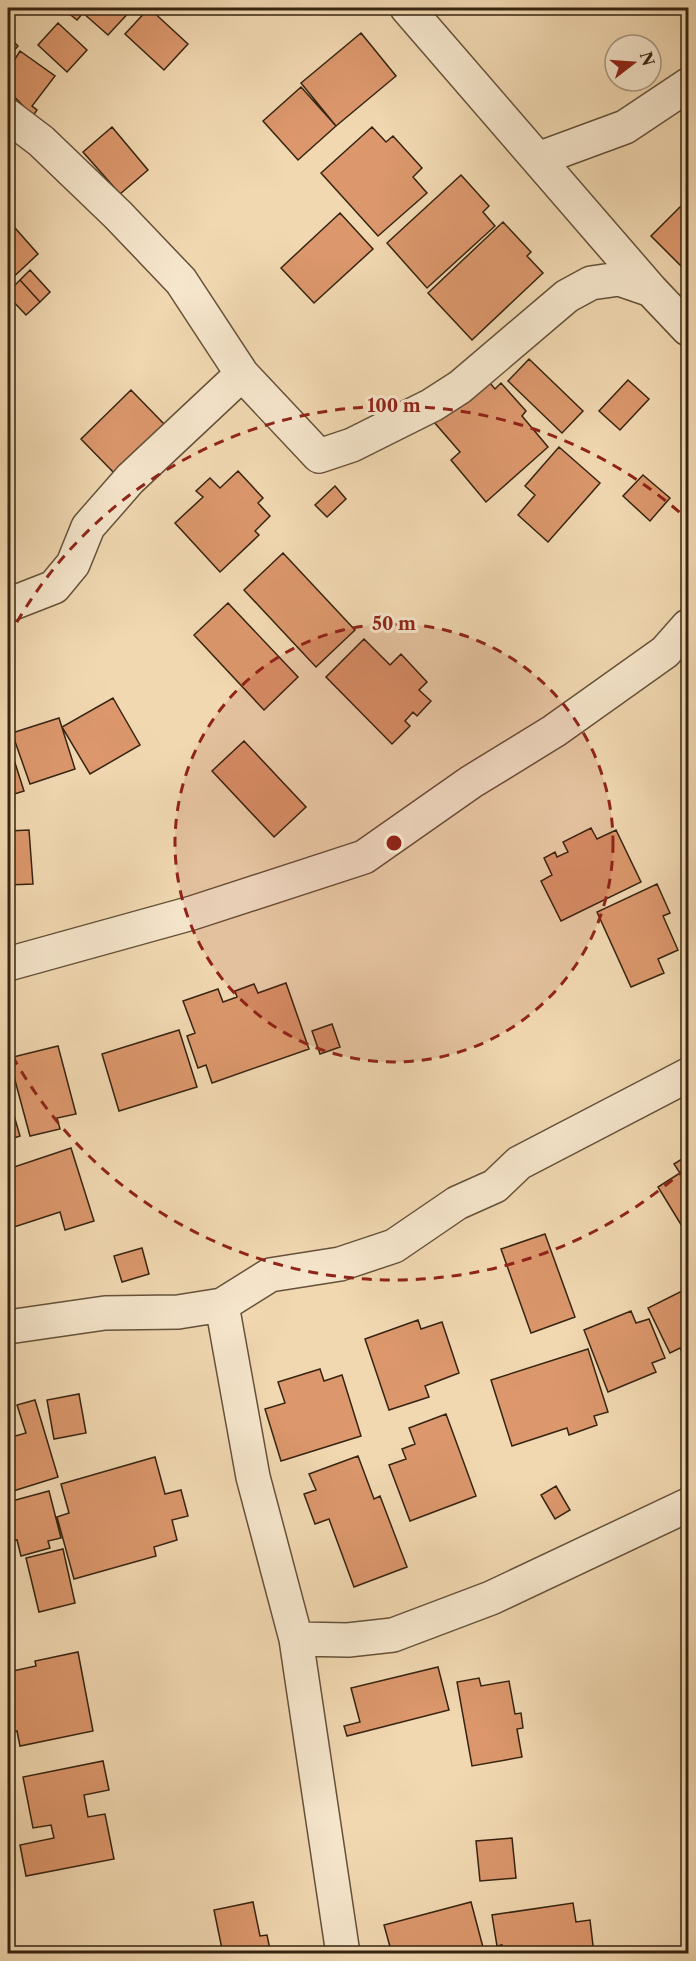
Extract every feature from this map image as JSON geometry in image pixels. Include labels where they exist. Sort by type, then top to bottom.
[{"type":"street","points":[[407,8],[651,290],[688,328]]},
{"type":"street","points":[[538,159],[625,127],[688,85]]},
{"type":"street","points":[[8,116],[41,141],[182,281],[242,374],[318,456],[351,445],[432,405],[460,387],[567,296],[591,283],[619,279],[651,290]]},
{"type":"street","points":[[8,605],[54,587],[74,564],[88,527],[130,479],[242,374]]},
{"type":"street","points":[[8,964],[192,913],[364,857],[471,782],[554,731],[665,652],[688,626]]},
{"type":"street","points":[[8,1328],[105,1313],[178,1312],[222,1305],[270,1275],[340,1264],[394,1246],[457,1203],[495,1186],[519,1163],[688,1075]]},
{"type":"street","points":[[222,1305],[253,1477],[296,1639],[344,1953]]},
{"type":"street","points":[[296,1639],[348,1640],[393,1635],[491,1598],[688,1505]]},
{"type":"building","points":[[62,8],[133,8],[108,35],[83,13],[77,20]]},
{"type":"building","points":[[149,8],[188,44],[164,70],[125,34]]},
{"type":"building","points":[[58,23],[87,50],[67,72],[38,45]]},
{"type":"building","points":[[361,33],[396,76],[336,126],[301,83]]},
{"type":"building","points":[[8,36],[18,46],[8,57]]},
{"type":"building","points":[[20,51],[55,76],[32,106],[37,110],[29,122],[26,109],[8,90],[8,70]]},
{"type":"building","points":[[301,87],[336,126],[298,160],[263,121]]},
{"type":"building","points":[[112,127],[148,170],[120,194],[83,152]]},
{"type":"building","points":[[372,127],[386,142],[393,136],[422,168],[413,177],[427,193],[378,236],[321,173]]},
{"type":"building","points":[[461,175],[489,206],[483,212],[495,226],[427,288],[387,243]]},
{"type":"building","points":[[688,199],[688,273],[651,236]]},
{"type":"building","points":[[340,213],[373,249],[314,303],[281,268]]},
{"type":"building","points":[[8,220],[38,254],[8,282]]},
{"type":"building","points":[[503,222],[531,252],[527,256],[543,273],[472,340],[428,293]]},
{"type":"building","points":[[30,270],[50,292],[40,302],[20,280]]},
{"type":"building","points":[[20,280],[40,302],[26,315],[8,296],[8,292]]},
{"type":"building","points":[[529,359],[583,411],[562,433],[508,381]]},
{"type":"building","points":[[485,377],[495,389],[501,383],[526,411],[522,416],[548,447],[486,502],[451,460],[460,452],[434,422]]},
{"type":"building","points":[[628,380],[649,399],[620,430],[599,411]]},
{"type":"building","points":[[131,390],[165,425],[115,474],[81,439]]},
{"type":"building","points":[[559,447],[600,483],[548,542],[518,515],[535,495],[525,486]]},
{"type":"building","points":[[238,471],[263,498],[258,503],[270,516],[255,531],[259,535],[220,572],[175,523],[203,497],[196,491],[210,478],[220,488]]},
{"type":"building","points":[[643,475],[670,498],[650,521],[623,496]]},
{"type":"building","points":[[335,486],[346,499],[327,517],[315,505]]},
{"type":"building","points":[[283,553],[355,630],[316,667],[244,590]]},
{"type":"building","points":[[228,603],[298,677],[264,710],[194,635]]},
{"type":"building","points":[[364,639],[390,665],[401,654],[427,682],[419,690],[431,701],[417,716],[413,712],[405,721],[410,726],[392,744],[326,677]]},
{"type":"building","points":[[113,698],[140,745],[90,774],[62,727]]},
{"type":"building","points":[[59,718],[75,769],[30,784],[12,733]]},
{"type":"building","points":[[8,741],[24,791],[8,796]]},
{"type":"building","points":[[244,741],[306,807],[274,837],[212,771]]},
{"type":"building","points":[[591,828],[597,839],[616,830],[641,882],[561,921],[541,881],[552,875],[544,858],[555,852],[557,857],[568,852],[563,842]]},
{"type":"building","points":[[29,830],[33,884],[8,885],[8,831]]},
{"type":"building","points":[[657,884],[670,913],[663,916],[678,950],[658,959],[664,973],[631,987],[597,912]]},
{"type":"building","points":[[286,983],[309,1049],[212,1083],[206,1065],[198,1068],[187,1036],[195,1033],[183,1001],[218,989],[223,1002],[237,997],[235,991],[254,984],[258,993]]},
{"type":"building","points":[[332,1024],[340,1047],[320,1054],[312,1031]]},
{"type":"building","points":[[179,1030],[197,1087],[119,1111],[102,1054]]},
{"type":"building","points":[[58,1046],[76,1114],[57,1118],[60,1129],[30,1136],[9,1058]]},
{"type":"building","points":[[8,1095],[20,1136],[8,1140]]},
{"type":"building","points":[[71,1148],[94,1221],[65,1230],[60,1212],[8,1229],[8,1169]]},
{"type":"building","points":[[688,1155],[688,1236],[658,1187],[680,1173],[674,1164]]},
{"type":"building","points":[[545,1234],[575,1317],[531,1333],[501,1249]]},
{"type":"building","points":[[142,1248],[149,1274],[122,1282],[114,1256]]},
{"type":"building","points":[[688,1288],[688,1354],[684,1356],[680,1348],[670,1353],[648,1308]]},
{"type":"building","points":[[631,1311],[636,1323],[649,1319],[665,1358],[652,1363],[656,1372],[608,1392],[584,1330]]},
{"type":"building","points":[[418,1320],[421,1329],[442,1322],[459,1373],[425,1386],[429,1397],[389,1410],[365,1339]]},
{"type":"building","points":[[588,1349],[608,1412],[594,1416],[597,1425],[569,1435],[567,1428],[512,1446],[491,1380]]},
{"type":"building","points":[[320,1369],[324,1381],[342,1375],[361,1436],[281,1461],[265,1409],[285,1403],[278,1382]]},
{"type":"building","points":[[79,1394],[86,1433],[54,1439],[47,1400]]},
{"type":"building","points":[[35,1400],[58,1477],[10,1492],[8,1438],[26,1433],[17,1405]]},
{"type":"building","points":[[446,1414],[476,1496],[410,1521],[389,1465],[406,1459],[402,1449],[415,1444],[409,1428]]},
{"type":"building","points":[[358,1456],[374,1499],[380,1496],[407,1567],[354,1587],[329,1519],[315,1524],[304,1494],[316,1490],[309,1474]]},
{"type":"building","points":[[155,1457],[165,1494],[181,1490],[188,1516],[172,1520],[177,1540],[154,1547],[156,1556],[74,1579],[57,1517],[69,1513],[61,1484]]},
{"type":"building","points":[[556,1486],[570,1510],[555,1519],[541,1495]]},
{"type":"building","points":[[49,1491],[61,1538],[48,1541],[50,1548],[21,1556],[17,1540],[8,1542],[8,1502]]},
{"type":"building","points":[[63,1549],[75,1603],[39,1612],[26,1558]]},
{"type":"building","points":[[78,1652],[93,1731],[20,1746],[17,1731],[8,1733],[8,1688],[11,1687],[8,1672],[36,1666],[35,1661]]},
{"type":"building","points":[[438,1667],[449,1710],[347,1736],[344,1726],[360,1722],[351,1688]]},
{"type":"building","points":[[479,1678],[481,1686],[509,1681],[515,1714],[521,1713],[523,1728],[517,1729],[522,1757],[472,1766],[457,1682]]},
{"type":"building","points":[[103,1761],[109,1790],[84,1795],[88,1817],[105,1814],[114,1859],[26,1876],[20,1845],[54,1838],[51,1825],[33,1828],[23,1777]]},
{"type":"building","points":[[512,1838],[516,1878],[480,1881],[476,1841]]},
{"type":"building","points":[[253,1902],[260,1936],[267,1935],[271,1954],[223,1954],[214,1910]]},
{"type":"building","points":[[471,1902],[484,1951],[473,1954],[392,1954],[384,1925]]},
{"type":"building","points":[[573,1903],[576,1922],[590,1920],[594,1954],[503,1954],[502,1945],[497,1946],[492,1915]]}]
